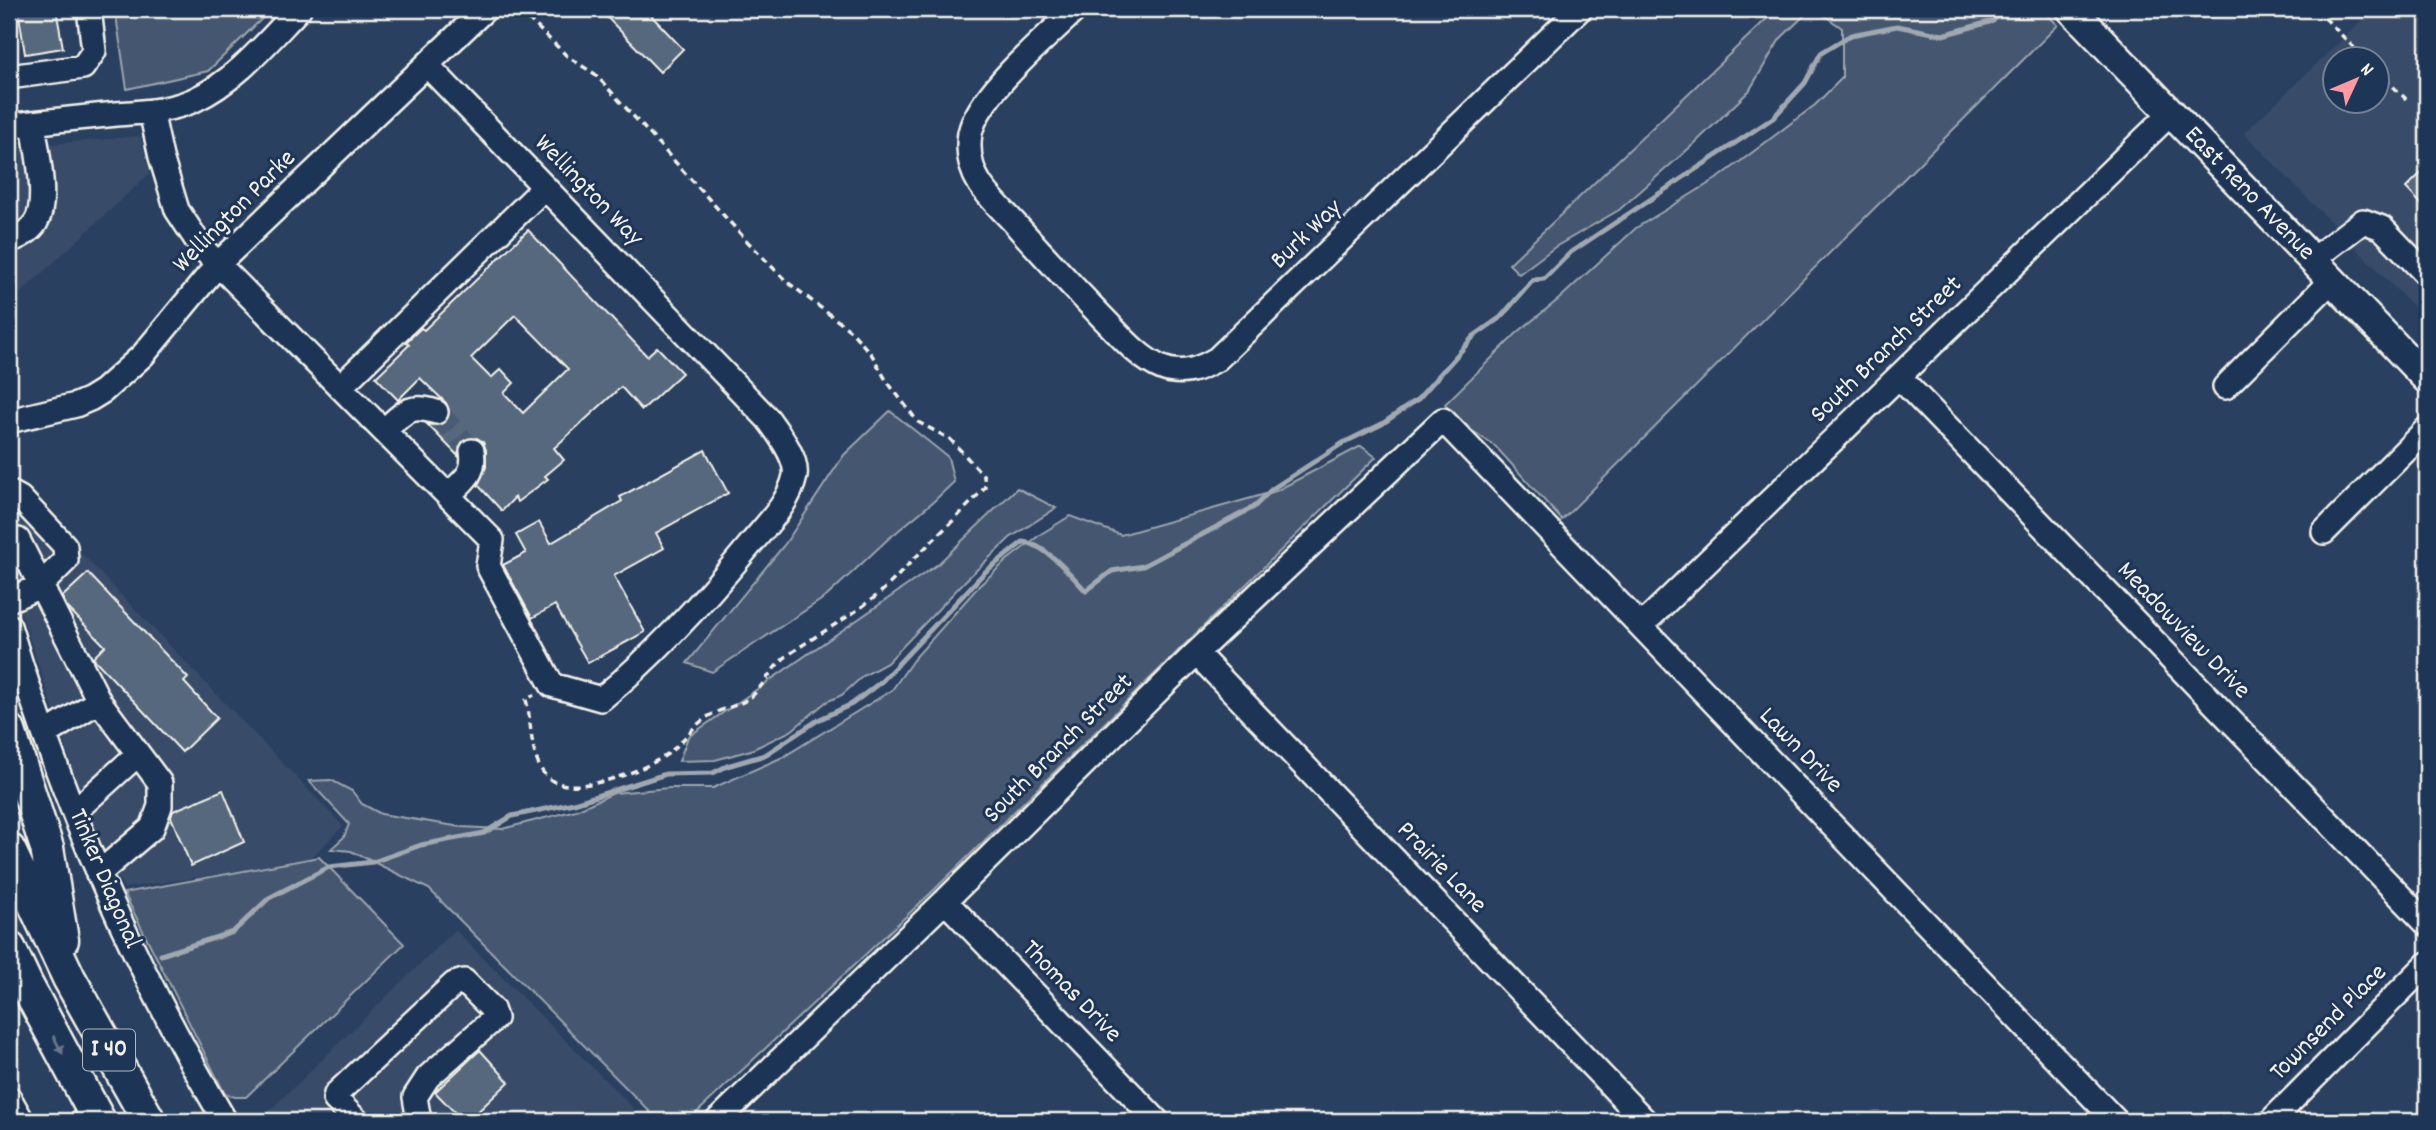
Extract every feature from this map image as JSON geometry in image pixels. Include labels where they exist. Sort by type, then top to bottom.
[{"type":"highway","points":[[9,732],[47,848],[69,978]]},
{"type":"highway","name":"I 40","points":[[9,850],[69,978],[149,1121]]},
{"type":"highway","name":"I 40","points":[[9,948],[99,1121]]},
{"type":"highway","points":[[9,956],[26,985]]},
{"type":"main road","name":"East Reno Avenue","points":[[2071,9],[2427,379]]},
{"type":"street","points":[[9,77],[83,67],[94,51],[89,9]]},
{"type":"street","points":[[9,125],[151,111],[187,103],[221,83],[255,54],[299,9]]},
{"type":"street","name":"Wellington Parke","points":[[9,421],[76,405],[103,391],[143,355],[219,263],[485,9]]},
{"type":"street","name":"Burk Way","points":[[1076,9],[1003,80],[980,111],[971,132],[969,160],[980,185],[1132,348],[1164,369],[1182,372],[1200,369],[1217,359],[1580,9]]},
{"type":"street","name":"Wellington Way","points":[[427,65],[768,419],[786,442],[796,473],[786,501],[708,597],[632,673],[600,699],[552,685]]},
{"type":"street","points":[[151,111],[177,210],[202,248],[492,540],[488,566],[552,685]]},
{"type":"street","name":"South Branch Street","points":[[1642,625],[2171,113]]},
{"type":"street","points":[[9,241],[30,229],[37,220],[40,209],[41,194],[33,122]]},
{"type":"street","points":[[340,387],[545,187]]},
{"type":"street","points":[[2312,260],[2363,221],[2382,228],[2427,275]]},
{"type":"street","points":[[2225,387],[2332,280]]},
{"type":"street","name":"Meadowview Drive","points":[[1899,377],[2427,924]]},
{"type":"street","points":[[385,430],[404,411],[421,407],[436,412]]},
{"type":"street","name":"South Branch Street","points":[[717,1121],[1196,653],[1443,420]]},
{"type":"street","name":"Lawn Drive","points":[[1443,420],[2116,1121]]},
{"type":"street","points":[[2324,532],[2427,429]]},
{"type":"street","points":[[449,495],[470,474],[474,464],[471,451]]},
{"type":"street","points":[[9,492],[20,498],[65,546],[66,560],[40,586],[9,600]]},
{"type":"street","points":[[9,541],[18,540],[99,701],[160,783],[160,806],[152,828],[98,874]]},
{"type":"street","name":"Tinker Diagonal","points":[[9,626],[98,874],[174,1030],[225,1121]]},
{"type":"street","name":"Prairie Lane","points":[[1196,653],[1645,1121]]},
{"type":"street","points":[[46,734],[99,701]]},
{"type":"street","points":[[74,813],[138,754]]},
{"type":"street","name":"Thomas Drive","points":[[945,901],[1157,1121]]},
{"type":"street","name":"Townsend Place","points":[[2271,1121],[2427,964]]},
{"type":"street","points":[[357,1121],[335,1099],[336,1094],[454,984],[464,981],[492,1009],[495,1018],[428,1077],[415,1097],[419,1121]]},
{"type":"street","points":[[9,1098],[22,1121]]},
{"type":"path","points":[[503,9],[532,22],[568,57],[595,74],[786,281],[850,331],[872,355],[886,380],[918,422],[950,439],[984,476],[985,487],[874,598],[838,625],[785,658],[749,699],[707,717],[682,743],[651,763],[616,777],[571,787],[552,781],[538,765],[530,735],[526,700],[552,685]]},
{"type":"path","points":[[2316,9],[2353,46]]},
{"type":"path","points":[[2390,84],[2406,99]]},
{"type":"shaded area","points":[[115,9],[272,9],[208,71],[127,89]]},
{"type":"shaded area","points":[[1777,9],[1811,9],[1780,39],[1749,91],[1694,144],[1619,210],[1555,247],[1519,274],[1509,264]]},
{"type":"shaded area","points":[[1815,9],[2041,9],[2058,25],[1562,520],[1496,447],[1457,420],[1445,404],[1518,332],[1559,299],[1636,228],[1721,176],[1815,105],[1842,78],[1842,28]]},
{"type":"shaded area","points":[[2178,9],[2252,9],[2232,16],[2186,18]]},
{"type":"shaded area","points":[[2374,9],[2427,9],[2427,321],[2244,133],[2320,61],[2320,116],[2390,116],[2390,46],[2335,46]]},
{"type":"shaded area","points":[[140,136],[150,173],[9,304],[9,148]]},
{"type":"shaded area","points":[[890,411],[948,457],[954,482],[827,596],[712,672],[687,663],[785,544],[844,455]]},
{"type":"shaded area","points":[[1361,446],[1376,457],[934,890],[688,1121],[659,1121],[429,889],[351,851],[331,849],[344,837],[349,824],[309,781],[331,780],[352,791],[362,804],[381,814],[461,827],[502,829],[576,810],[614,793],[669,788],[713,788],[783,757],[892,690],[913,660],[979,586],[1041,534],[1070,516],[1121,535],[1276,491]]},
{"type":"shaded area","points":[[9,478],[343,826],[308,861],[124,888],[96,839],[22,615],[9,567]]},
{"type":"shaded area","points":[[1017,488],[1056,508],[1010,538],[887,663],[863,676],[842,695],[826,702],[791,731],[751,750],[715,760],[679,761],[688,737],[938,564]]},
{"type":"shaded area","points":[[319,857],[404,944],[246,1097],[225,1094],[124,893]]},
{"type":"shaded area","points":[[455,930],[646,1121],[259,1121]]},
{"type":"building","points":[[18,9],[56,9],[63,48],[25,54]]},
{"type":"building","points":[[599,9],[645,9],[683,49],[660,72]]},
{"type":"building","points":[[2427,167],[2427,210],[2406,188]]},
{"type":"building","points":[[528,230],[647,356],[657,347],[682,373],[642,410],[621,387],[554,448],[564,460],[545,476],[548,479],[517,502],[515,497],[502,511],[478,485],[486,467],[483,442],[477,438],[464,439],[459,446],[458,456],[427,424],[439,426],[446,421],[450,415],[446,403],[420,378],[398,400],[376,377],[409,345],[406,342],[421,328],[424,330]],"holes":[[[515,315],[568,369],[523,413],[504,393],[514,383],[501,369],[491,378],[471,358]]]},
{"type":"building","points":[[705,450],[728,493],[656,533],[664,548],[614,576],[645,632],[588,663],[555,605],[532,618],[503,565],[526,553],[516,535],[539,522],[551,543],[622,501],[620,497]]},
{"type":"building","points":[[88,573],[188,678],[184,682],[217,718],[182,752],[93,658],[105,646],[67,607],[62,597]]},
{"type":"building","points":[[223,790],[244,842],[191,866],[171,817],[173,811]]},
{"type":"building","points":[[480,1050],[509,1082],[468,1121],[463,1121],[435,1092]]},
{"type":"waterway","points":[[161,955],[233,932],[269,898],[329,867],[373,862],[421,845],[484,833],[512,816],[574,803],[666,774],[713,773],[765,755],[818,720],[852,704],[882,681],[985,572],[1023,542],[1048,554],[1086,591],[1112,571],[1143,566],[1254,507],[1272,489],[1343,443],[1382,424],[1418,399],[1474,336],[1501,317],[1533,280],[1544,279],[1571,252],[1773,118],[1805,83],[1821,53],[1851,35],[1897,26],[1943,35],[1993,21],[2004,9]]},
{"type":"tunnel","points":[[436,412],[472,451]]}]
